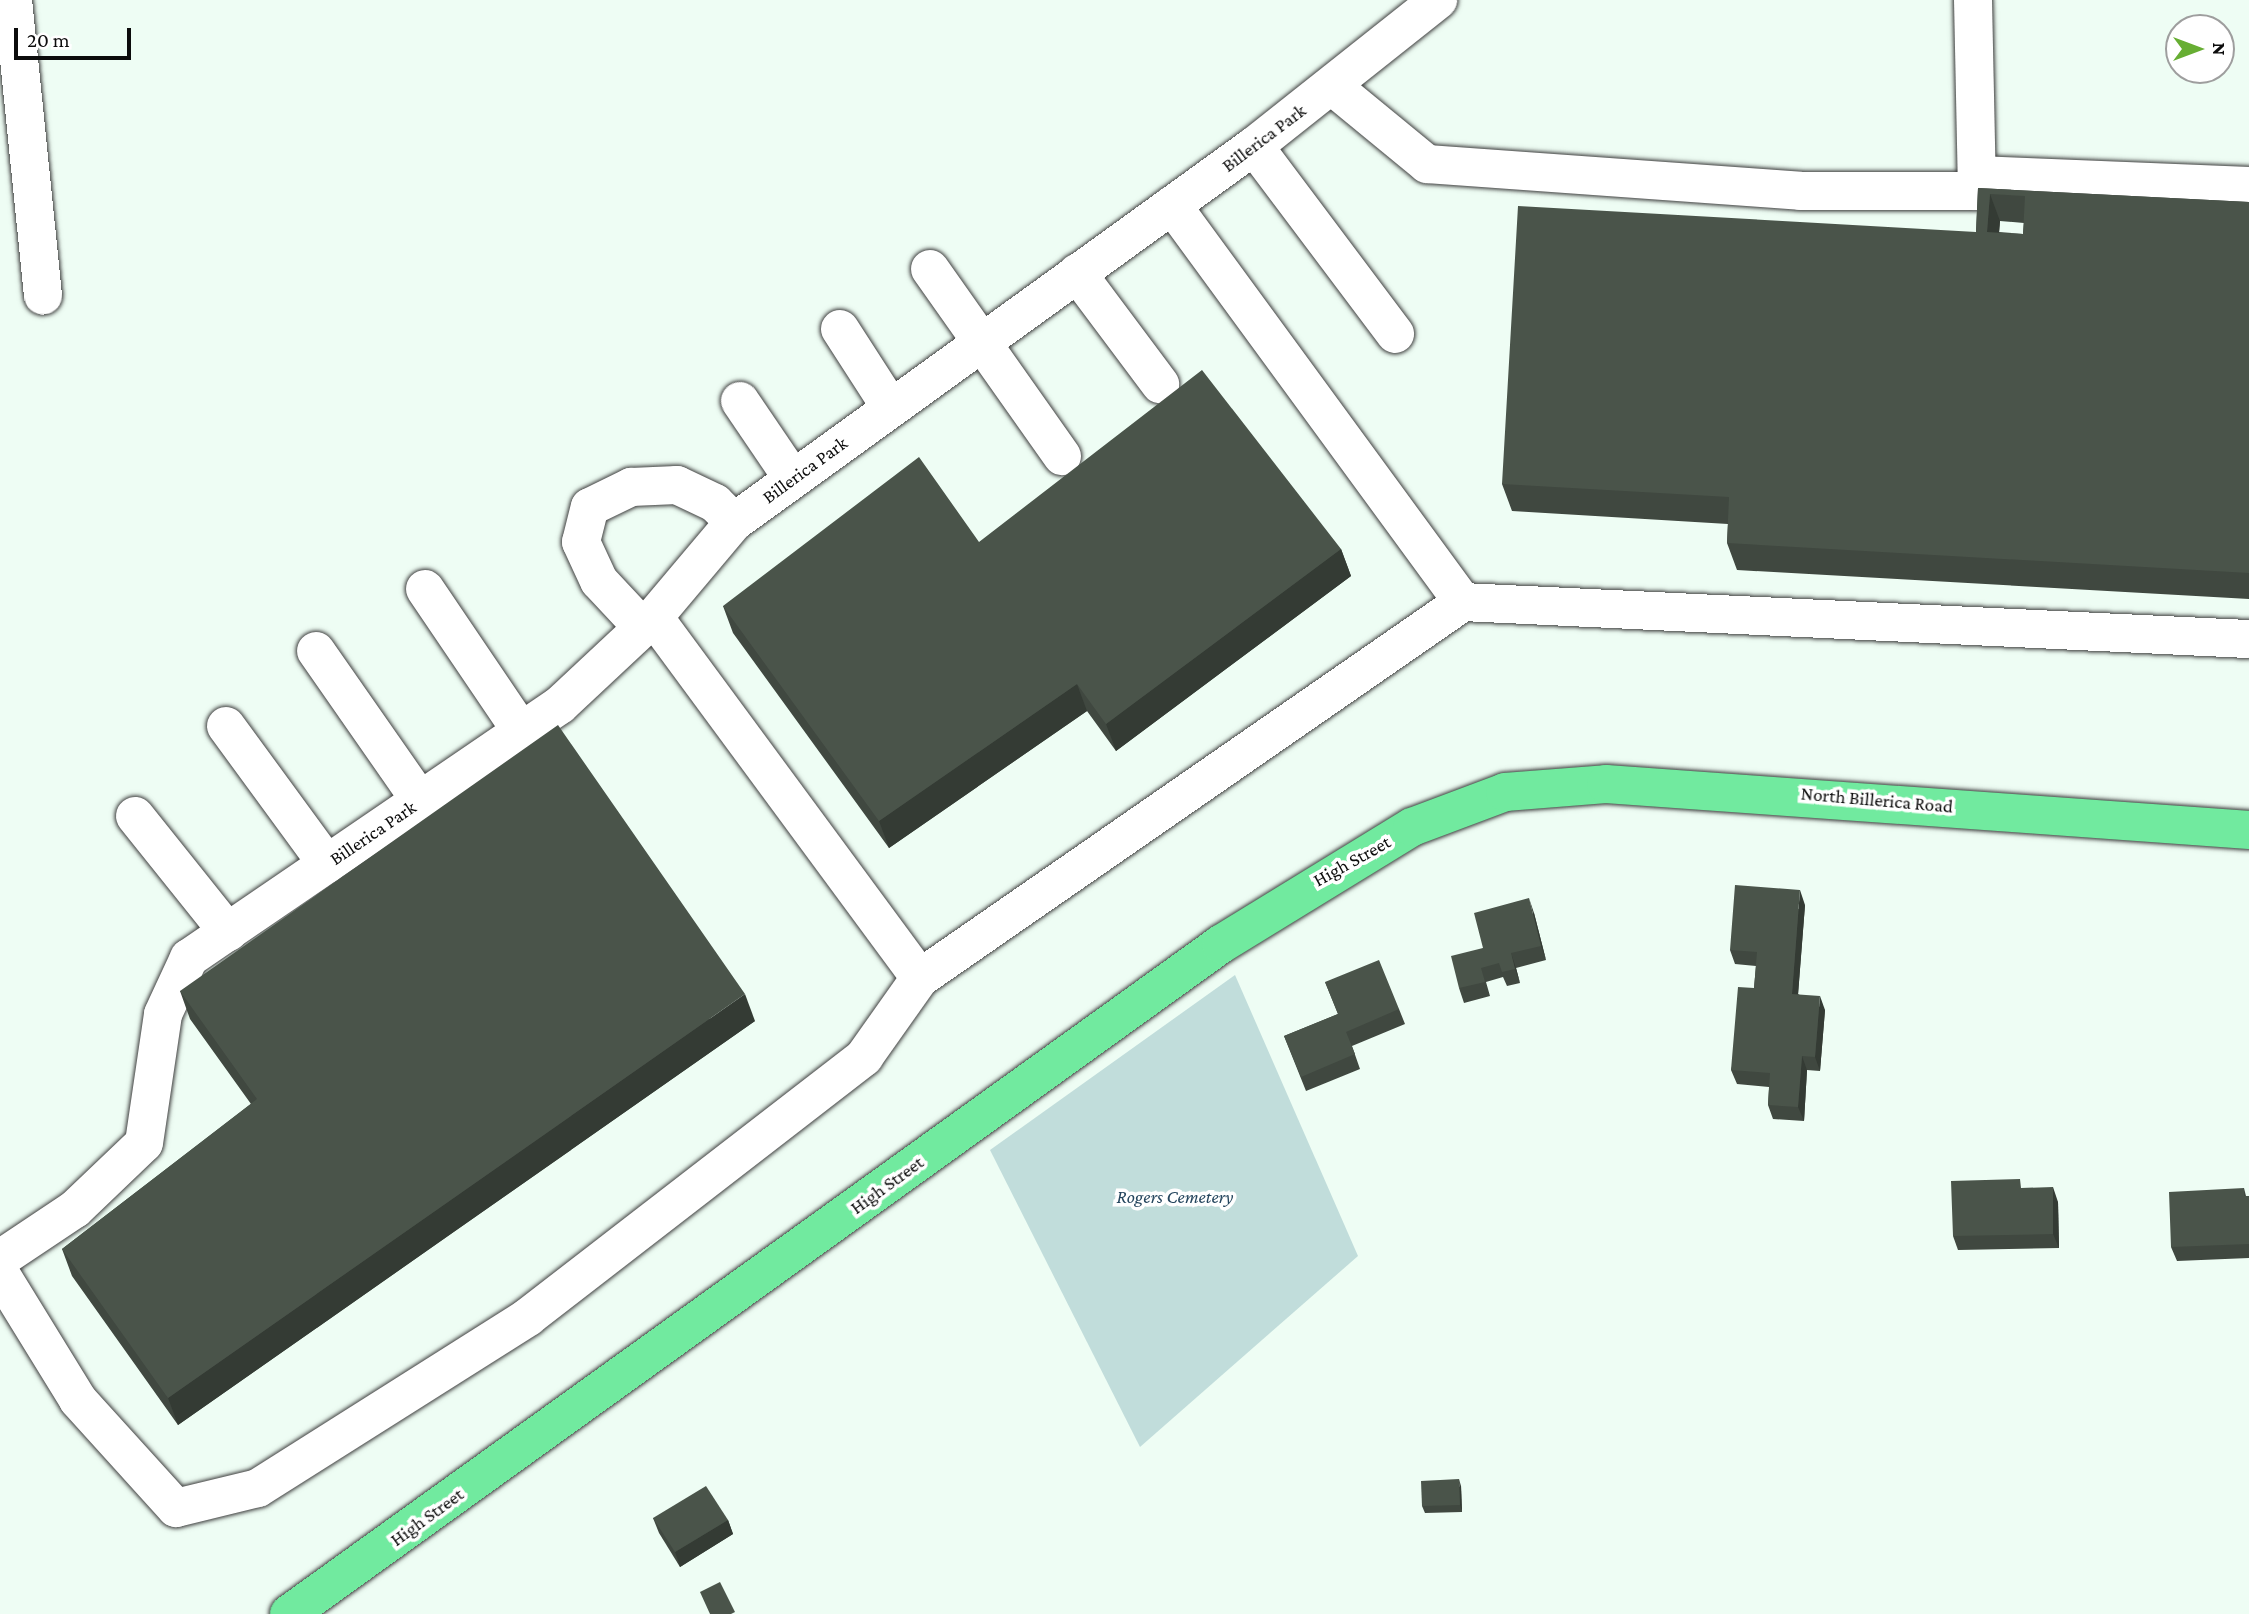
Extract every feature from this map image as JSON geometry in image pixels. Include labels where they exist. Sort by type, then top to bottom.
[{"type":"main road","name":"North Billerica Road","points":[[1506,792],[1606,784],[1794,793],[2249,830]]},
{"type":"main road","name":"High Street","points":[[289,1614],[1221,943],[1412,827],[1506,792]]},
{"type":"street","points":[[13,0],[10,62],[43,295]]},
{"type":"street","points":[[1332,86],[1427,164],[1800,191],[1977,191],[1973,0]]},
{"type":"street","name":"Billerica Park","points":[[0,1259],[75,1209],[144,1143],[163,1014],[189,958],[560,705],[649,623],[734,522],[1254,146],[1332,86],[1421,7]]},
{"type":"street","points":[[1254,146],[1395,334]]},
{"type":"street","points":[[1977,175],[2249,186]]},
{"type":"street","points":[[1172,205],[1463,602]]},
{"type":"street","points":[[930,269],[1062,456]]},
{"type":"street","points":[[1076,273],[1160,384]]},
{"type":"street","points":[[840,330],[891,408]]},
{"type":"street","points":[[740,401],[793,478]]},
{"type":"street","points":[[734,522],[715,503],[677,485],[631,487],[590,507],[581,541],[599,581],[649,623],[920,978]]},
{"type":"street","points":[[425,589],[521,732]]},
{"type":"street","points":[[0,1273],[78,1400],[176,1507],[258,1488],[539,1309],[864,1058],[920,978],[1463,602],[2249,639]]},
{"type":"street","points":[[316,651],[420,800]]},
{"type":"street","points":[[226,726],[327,864]]},
{"type":"street","points":[[135,816],[228,932]]},
{"type":"green space","name":"Rogers Cemetery","points":[[1235,975],[1358,1256],[1140,1447],[990,1150]]},
{"type":"building","points":[[1978,188],[2249,202],[2249,573],[1727,543],[1729,497],[1502,484],[1518,206],[1976,232]],"holes":[[[1990,194],[2025,196],[2023,234],[1987,232]]]},
{"type":"building","points":[[1202,370],[1341,549],[1106,724],[1077,684],[879,821],[723,606],[919,457],[979,542]]},
{"type":"building","points":[[558,725],[745,994],[168,1398],[62,1249],[257,1099],[180,991]]},
{"type":"building","points":[[1735,885],[1800,890],[1792,994],[1820,996],[1815,1057],[1802,1056],[1798,1107],[1768,1105],[1770,1073],[1731,1070],[1738,987],[1754,988],[1757,952],[1730,950]]},
{"type":"building","points":[[1529,898],[1541,946],[1511,953],[1515,969],[1502,972],[1499,963],[1481,968],[1485,982],[1459,988],[1451,956],[1483,948],[1474,913]]},
{"type":"building","points":[[1379,960],[1399,1009],[1346,1032],[1355,1054],[1301,1077],[1284,1036],[1338,1014],[1325,982]]},
{"type":"building","points":[[2020,1179],[2021,1188],[2053,1187],[2053,1234],[1953,1236],[1951,1181]]},
{"type":"building","points":[[2244,1188],[2244,1196],[2249,1196],[2249,1244],[2171,1247],[2169,1192]]},
{"type":"building","points":[[1459,1479],[1460,1505],[1422,1506],[1421,1481]]},
{"type":"building","points":[[706,1486],[728,1520],[675,1552],[653,1518]]},
{"type":"building","points":[[720,1582],[735,1612],[731,1614],[710,1614],[700,1592]]}]
